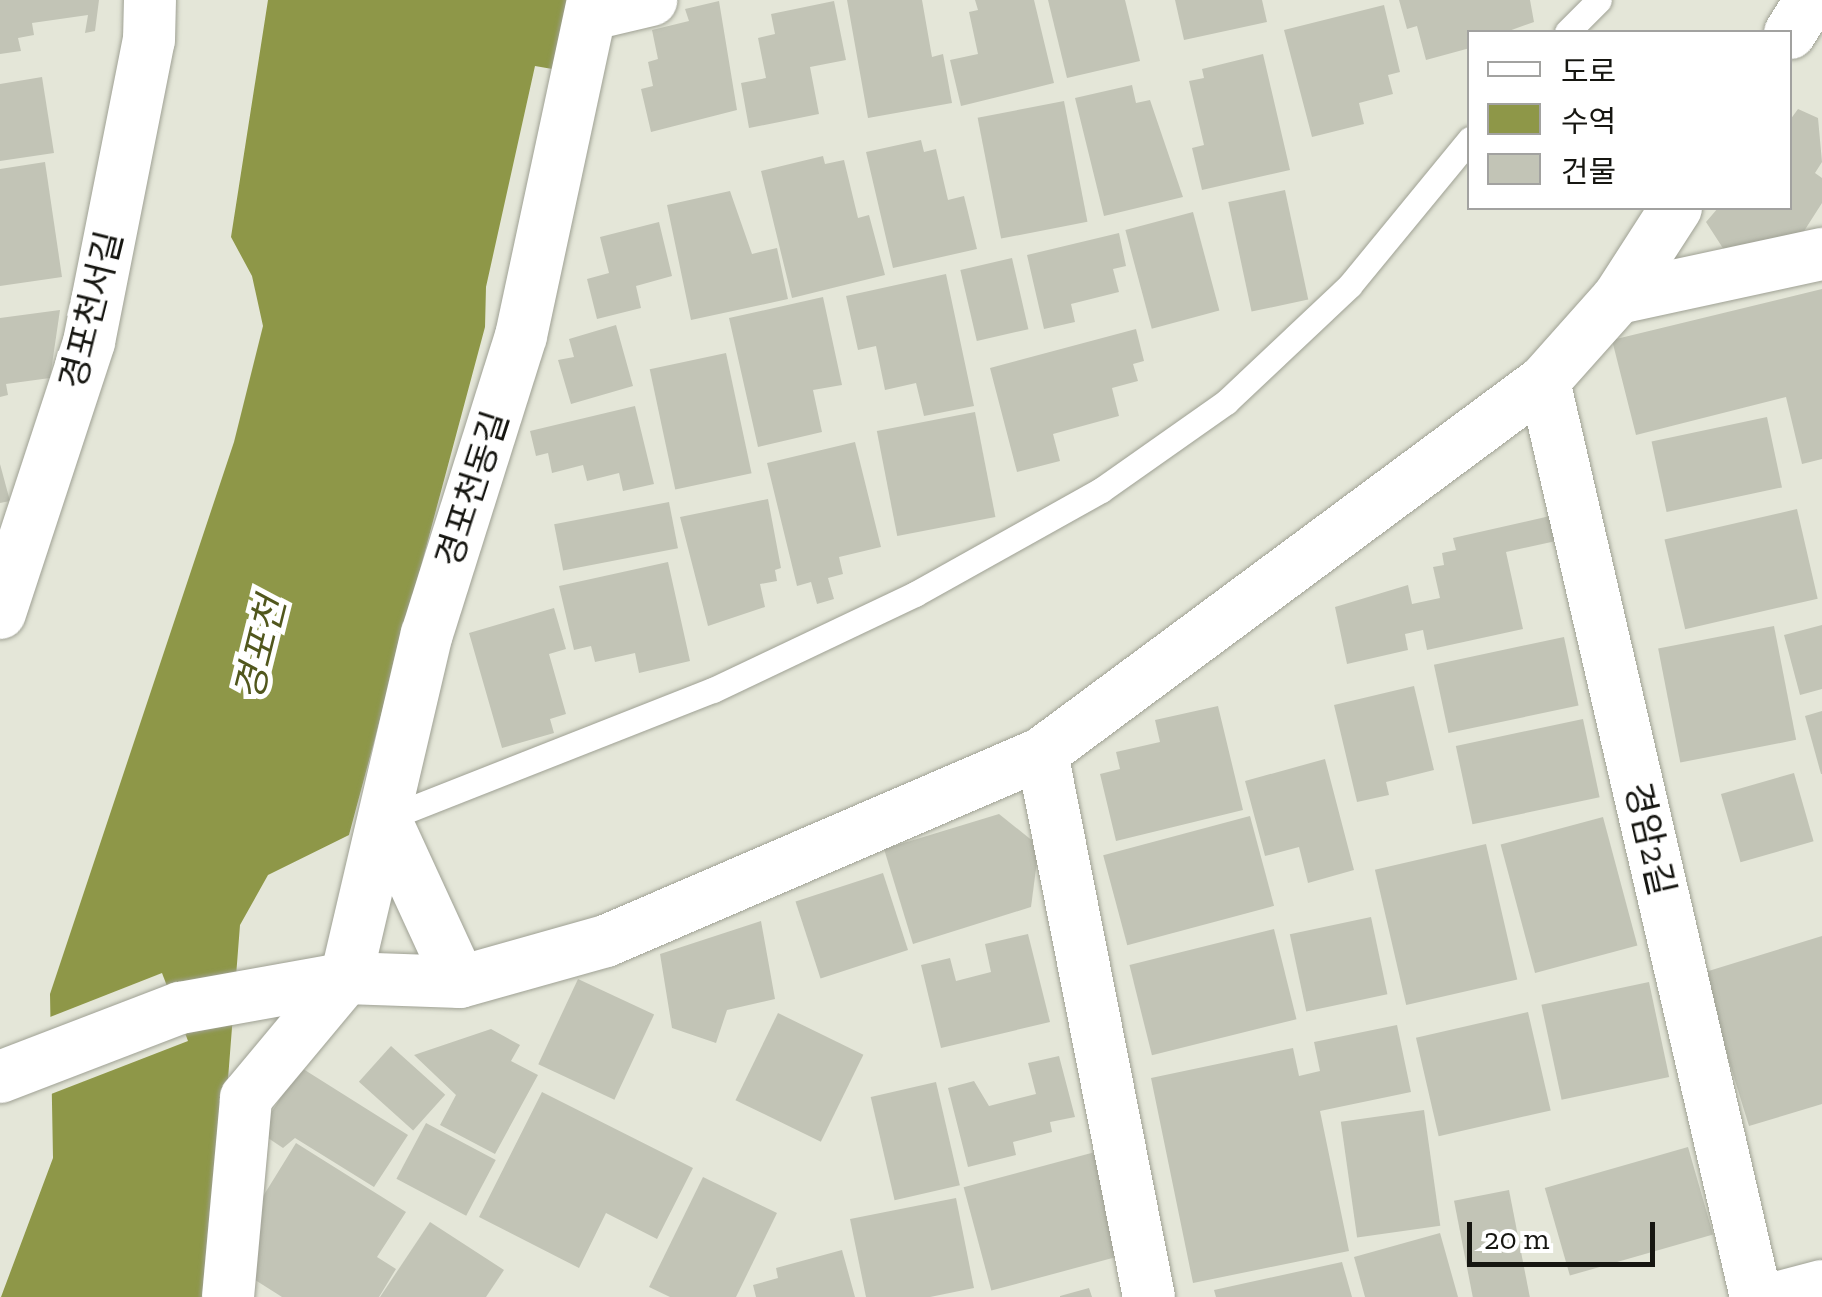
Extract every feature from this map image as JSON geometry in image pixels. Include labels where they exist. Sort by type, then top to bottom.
[{"type":"street","name":"경포천서길","points":[[0,614],[88,342],[148,40],[150,0]]},
{"type":"street","points":[[593,7],[651,0]]},
{"type":"street","points":[[1792,30],[1811,0]]},
{"type":"street","name":"경포천동길","points":[[231,1296],[246,1098],[346,978],[427,634],[520,336],[593,7]]},
{"type":"street","points":[[0,1076],[180,1008],[346,978],[460,982],[606,941],[1042,753],[1544,381],[1618,298],[1675,210]]},
{"type":"street","points":[[1618,298],[1822,254]]},
{"type":"street","name":"경암2길","points":[[1544,381],[1756,1297]]},
{"type":"street","points":[[1042,753],[1149,1297]]},
{"type":"street","points":[[385,819],[460,982]]},
{"type":"street","points":[[1780,1297],[1822,1286]]},
{"type":"lane","points":[[1570,30],[1599,0]]},
{"type":"lane","points":[[385,819],[713,690],[915,594],[1101,490],[1226,402],[1350,285],[1467,143]]},
{"type":"water","name":"경포천","points":[[268,0],[571,0],[564,71],[535,66],[486,287],[485,327],[349,835],[268,875],[240,925],[211,1297],[1,1297],[53,1158],[50,994],[234,442],[263,326],[252,276],[231,237]]},
{"type":"pier","points":[[162,973],[188,1041],[46,1096],[45,1019]]},
{"type":"building","points":[[0,0],[99,0],[95,31],[85,33],[88,15],[32,23],[34,35],[18,38],[21,51],[0,54]]},
{"type":"building","points":[[847,0],[922,0],[932,57],[943,54],[952,103],[868,118]]},
{"type":"building","points":[[975,0],[1034,0],[1054,83],[961,106],[950,60],[978,54],[969,12],[978,10]]},
{"type":"building","points":[[1048,0],[1125,0],[1140,61],[1067,78]]},
{"type":"building","points":[[1175,0],[1262,0],[1267,22],[1184,40]]},
{"type":"building","points":[[1399,0],[1530,0],[1534,22],[1512,30],[1467,30],[1467,49],[1426,60],[1417,26],[1407,29]]},
{"type":"building","points":[[719,1],[737,110],[651,132],[641,89],[653,86],[648,62],[658,59],[652,30],[689,21],[685,9]]},
{"type":"building","points":[[834,1],[846,60],[810,67],[819,114],[749,128],[741,83],[766,78],[758,38],[775,34],[771,14]]},
{"type":"building","points":[[1384,5],[1400,72],[1388,75],[1393,94],[1359,103],[1364,124],[1312,137],[1284,30]]},
{"type":"building","points":[[1263,54],[1290,170],[1202,190],[1192,148],[1204,145],[1189,81],[1204,78],[1202,69]]},
{"type":"building","points":[[42,77],[54,153],[0,161],[0,84]]},
{"type":"building","points":[[1132,85],[1136,103],[1150,100],[1183,197],[1104,216],[1075,98]]},
{"type":"building","points":[[1064,101],[1087,222],[1001,239],[978,118]]},
{"type":"building","points":[[1798,109],[1818,118],[1822,162],[1815,173],[1822,178],[1822,203],[1799,239],[1728,256],[1706,222],[1716,210],[1792,210],[1792,117]]},
{"type":"building","points":[[921,140],[924,152],[936,149],[948,200],[964,196],[977,249],[893,268],[866,152]]},
{"type":"building","points":[[823,156],[825,164],[844,160],[858,218],[869,215],[885,275],[792,298],[761,171]]},
{"type":"building","points":[[45,162],[62,277],[0,286],[0,169]]},
{"type":"building","points":[[1285,190],[1308,300],[1252,312],[1228,202]]},
{"type":"building","points":[[730,191],[752,254],[777,248],[788,299],[691,320],[667,205]]},
{"type":"building","points":[[1193,212],[1219,311],[1152,329],[1125,230]]},
{"type":"building","points":[[659,222],[672,276],[636,286],[641,308],[597,319],[587,279],[609,273],[600,237]]},
{"type":"building","points":[[1119,233],[1126,266],[1113,269],[1119,292],[1071,304],[1075,322],[1044,329],[1027,255]]},
{"type":"building","points":[[1012,258],[1028,329],[977,341],[960,270]]},
{"type":"building","points":[[946,274],[974,406],[924,416],[916,383],[885,390],[876,346],[858,350],[846,296]]},
{"type":"building","points":[[1822,289],[1822,459],[1802,464],[1786,397],[1636,435],[1612,340]]},
{"type":"building","points":[[823,297],[842,385],[813,390],[822,432],[758,447],[729,318]]},
{"type":"building","points":[[60,310],[50,378],[6,384],[8,395],[0,397],[0,318]]},
{"type":"building","points":[[616,325],[633,386],[571,404],[558,360],[574,357],[569,339]]},
{"type":"building","points":[[1136,329],[1144,361],[1133,364],[1138,381],[1112,388],[1119,416],[1053,434],[1060,461],[1017,472],[990,368]]},
{"type":"building","points":[[726,353],[752,473],[675,490],[650,369]]},
{"type":"building","points":[[635,406],[654,484],[623,491],[619,473],[587,481],[583,465],[552,473],[548,453],[536,456],[530,431]]},
{"type":"building","points":[[975,412],[995,517],[897,536],[877,431]]},
{"type":"building","points":[[1767,417],[1782,487],[1667,512],[1652,442]]},
{"type":"building","points":[[855,442],[881,547],[839,557],[843,574],[828,578],[834,599],[817,604],[811,582],[797,586],[767,463]]},
{"type":"building","points":[[0,464],[10,501],[0,503]]},
{"type":"building","points":[[768,499],[781,568],[775,570],[777,581],[760,584],[765,607],[708,626],[680,517]]},
{"type":"building","points":[[669,502],[678,548],[563,570],[554,524]]},
{"type":"building","points":[[1797,509],[1818,599],[1685,629],[1664,540]]},
{"type":"building","points":[[1550,516],[1556,541],[1506,552],[1523,629],[1427,650],[1423,630],[1405,634],[1408,650],[1347,664],[1335,607],[1408,585],[1412,604],[1440,598],[1433,567],[1444,565],[1442,553],[1456,550],[1453,538]]},
{"type":"building","points":[[668,562],[690,661],[639,673],[635,653],[595,662],[591,646],[574,650],[559,586]]},
{"type":"building","points":[[554,608],[566,649],[549,654],[566,714],[550,719],[554,733],[502,748],[469,633]]},
{"type":"building","points":[[1822,625],[1822,689],[1800,695],[1784,635]]},
{"type":"building","points":[[1774,626],[1796,740],[1680,762],[1658,649]]},
{"type":"building","points":[[1564,637],[1579,705],[1448,733],[1434,665]]},
{"type":"building","points":[[1414,686],[1434,770],[1386,782],[1389,795],[1357,802],[1334,705]]},
{"type":"building","points":[[1218,706],[1243,810],[1116,841],[1100,774],[1120,769],[1116,752],[1160,742],[1155,720]]},
{"type":"building","points":[[1822,711],[1822,774],[1821,774],[1805,716]]},
{"type":"building","points":[[1583,719],[1600,797],[1472,824],[1456,746]]},
{"type":"building","points":[[1325,759],[1354,870],[1308,883],[1299,847],[1265,856],[1245,781]]},
{"type":"building","points":[[1794,773],[1814,841],[1741,862],[1721,794]]},
{"type":"building","points":[[999,814],[1039,846],[1031,907],[913,944],[884,849]]},
{"type":"building","points":[[1250,816],[1274,906],[1127,945],[1103,855]]},
{"type":"building","points":[[1603,817],[1637,945],[1535,973],[1501,844]]},
{"type":"building","points":[[1486,844],[1517,979],[1406,1005],[1375,870]]},
{"type":"building","points":[[883,873],[908,950],[821,978],[796,901]]},
{"type":"building","points":[[1371,917],[1387,994],[1306,1012],[1290,934]]},
{"type":"building","points":[[761,921],[775,999],[727,1010],[716,1043],[672,1028],[660,954]]},
{"type":"building","points":[[1274,929],[1296,1019],[1152,1055],[1129,965]]},
{"type":"building","points":[[1028,934],[1050,1022],[941,1048],[921,965],[950,958],[956,981],[991,972],[985,944]]},
{"type":"building","points":[[1822,936],[1822,1104],[1749,1126],[1702,973]]},
{"type":"building","points":[[578,979],[654,1014],[614,1100],[538,1064]]},
{"type":"building","points":[[1649,982],[1669,1077],[1562,1100],[1541,1005]]},
{"type":"building","points":[[1528,1012],[1551,1110],[1439,1136],[1416,1038]]},
{"type":"building","points":[[778,1013],[863,1055],[821,1142],[735,1100]]},
{"type":"building","points":[[1397,1025],[1411,1092],[1320,1111],[1349,1251],[1193,1283],[1151,1078],[1293,1048],[1299,1076],[1320,1071],[1314,1042]]},
{"type":"building","points":[[491,1029],[520,1045],[511,1061],[538,1075],[495,1154],[440,1125],[456,1095],[414,1055]]},
{"type":"building","points":[[391,1046],[445,1095],[413,1131],[359,1082]]},
{"type":"building","points":[[1059,1056],[1075,1117],[1050,1122],[1052,1132],[1013,1142],[1016,1155],[968,1167],[948,1088],[974,1081],[989,1106],[1036,1094],[1028,1063]]},
{"type":"building","points":[[300,1067],[408,1135],[374,1187],[295,1138],[283,1148],[259,1132]]},
{"type":"building","points":[[936,1082],[960,1185],[895,1200],[871,1097]]},
{"type":"building","points":[[542,1092],[693,1168],[657,1239],[606,1213],[579,1268],[479,1217]]},
{"type":"building","points":[[1424,1110],[1440,1226],[1357,1238],[1341,1122]]},
{"type":"building","points":[[426,1123],[496,1160],[466,1216],[396,1179]]},
{"type":"building","points":[[296,1143],[406,1212],[377,1257],[396,1269],[379,1297],[282,1297],[249,1276],[249,1219]]},
{"type":"building","points":[[1688,1147],[1713,1234],[1570,1276],[1545,1188]]},
{"type":"building","points":[[1095,1152],[1123,1255],[991,1291],[964,1187]]},
{"type":"building","points":[[703,1177],[777,1213],[736,1297],[670,1297],[649,1287]]},
{"type":"building","points":[[1509,1190],[1530,1297],[1473,1297],[1454,1201]]},
{"type":"building","points":[[956,1198],[974,1288],[930,1297],[866,1297],[850,1219]]},
{"type":"building","points":[[430,1222],[504,1270],[486,1297],[380,1297]]},
{"type":"building","points":[[1440,1233],[1458,1297],[1365,1297],[1354,1257]]},
{"type":"building","points":[[842,1250],[855,1297],[756,1297],[753,1285],[778,1278],[776,1268]]},
{"type":"building","points":[[1342,1262],[1352,1297],[1216,1297],[1214,1290]]},
{"type":"building","points":[[1089,1288],[1092,1297],[1060,1297],[1060,1296]]}]
